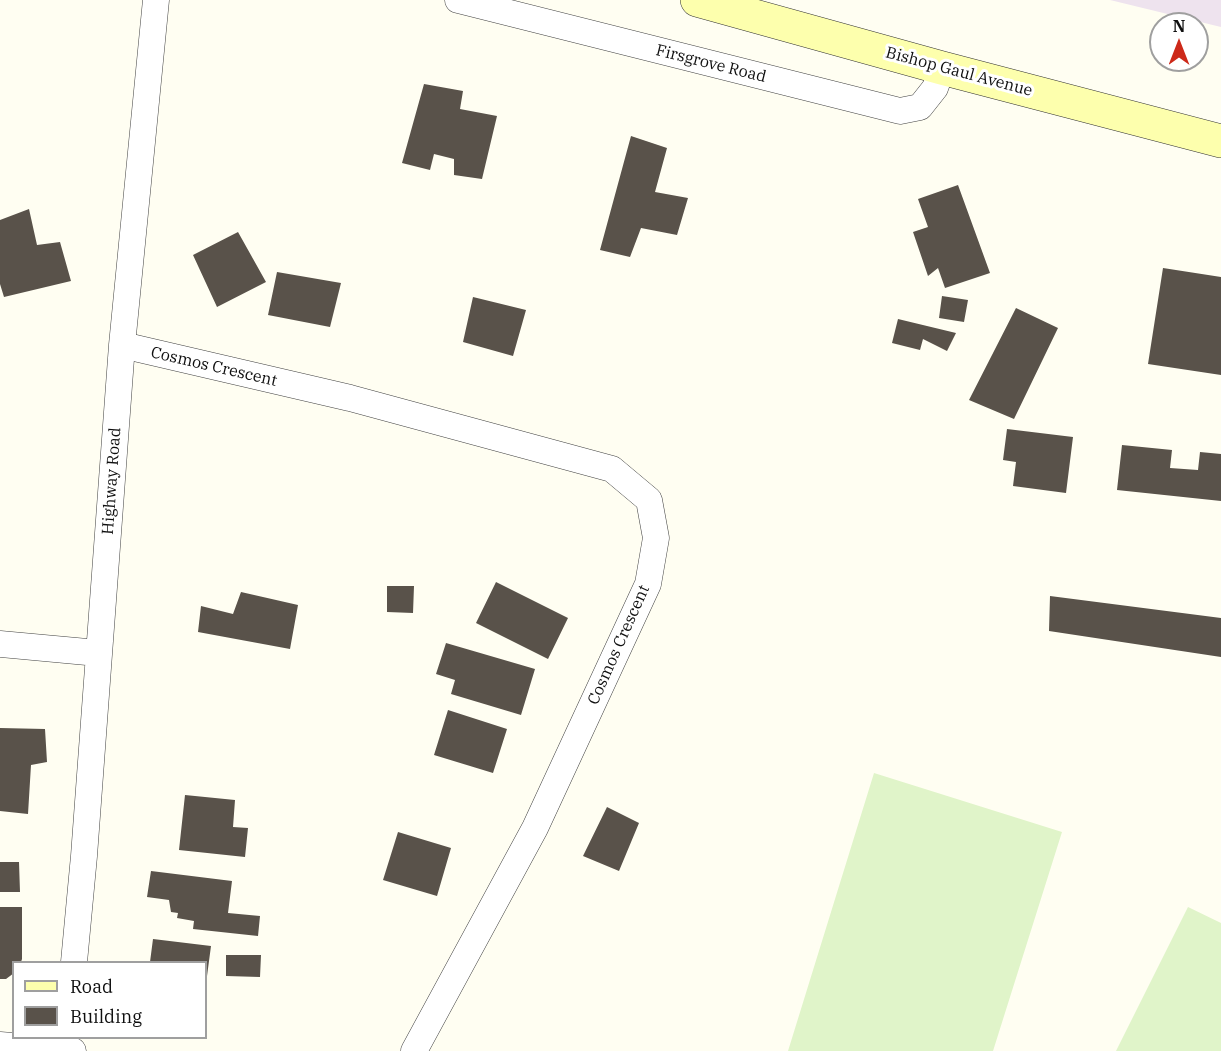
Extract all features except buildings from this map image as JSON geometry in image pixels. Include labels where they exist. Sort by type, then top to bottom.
[{"type":"main road","name":"Bishop Gaul Avenue","points":[[697,0],[942,68],[1221,141]]},
{"type":"street","name":"Highway Road","points":[[74,961],[122,345],[156,0]]},
{"type":"street","name":"Firsgrove Road","points":[[458,0],[900,111],[920,107],[935,88],[942,68]]},
{"type":"street","name":"Cosmos Crescent","points":[[122,345],[350,398],[612,469],[650,500],[656,537],[648,584],[535,828],[414,1051]]},
{"type":"street","points":[[0,644],[98,653]]},
{"type":"street","points":[[0,1045],[68,1047]]},
{"type":"shaded area","points":[[1110,0],[1221,0],[1221,27],[1209,24],[1209,12],[1159,12]]},
{"type":"green space","points":[[874,773],[1062,832],[993,1051],[788,1051]]},
{"type":"green space","points":[[1188,907],[1221,923],[1221,1051],[1116,1051]]}]
